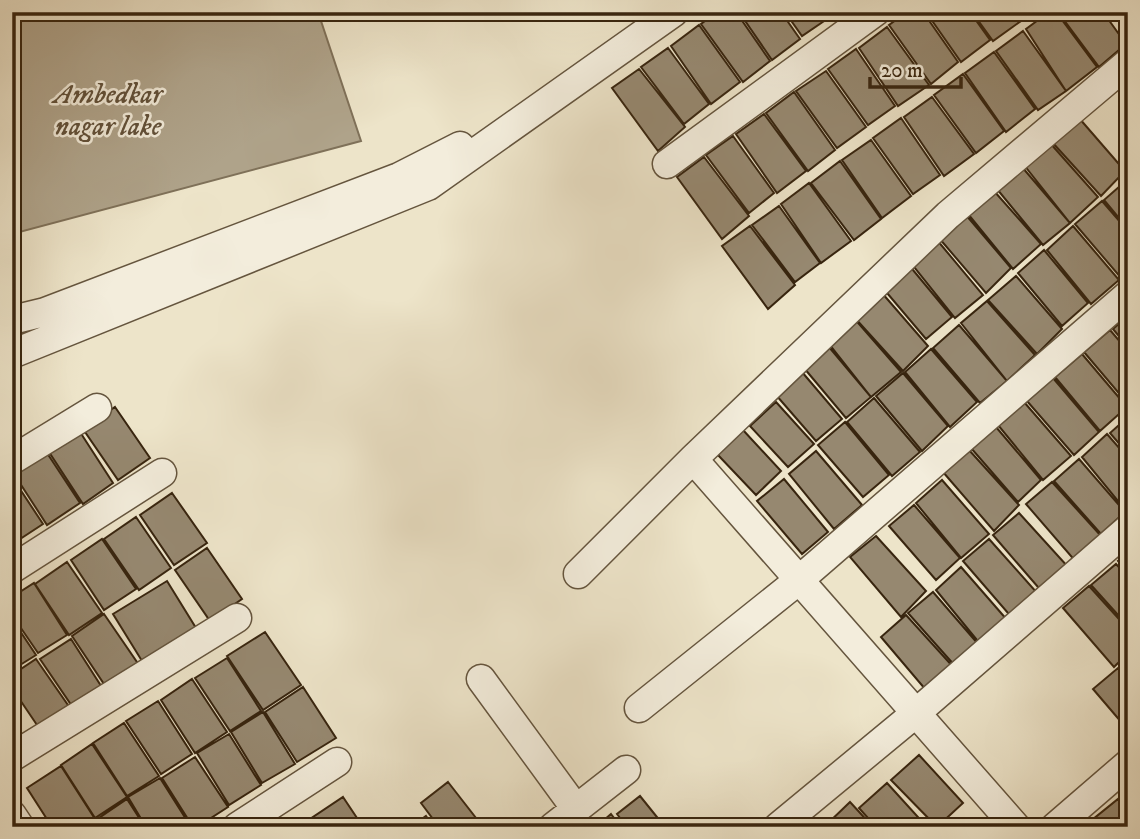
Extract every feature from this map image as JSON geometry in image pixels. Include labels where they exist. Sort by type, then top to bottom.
[{"type":"street","points":[[12,354],[428,186],[674,12]]},
{"type":"street","points":[[667,164],[875,12]]},
{"type":"street","points":[[578,574],[693,459],[948,215],[1128,63]]},
{"type":"street","points":[[12,320],[45,312],[399,177],[532,112]]},
{"type":"street","points":[[639,708],[799,580],[1128,296]]},
{"type":"street","points":[[12,460],[97,408]]},
{"type":"street","points":[[693,459],[1016,827]]},
{"type":"street","points":[[12,569],[162,473]]},
{"type":"street","points":[[778,827],[916,713],[1128,529]]},
{"type":"street","points":[[12,757],[237,618]]},
{"type":"street","points":[[481,680],[576,808]]},
{"type":"street","points":[[237,827],[337,762]]},
{"type":"street","points":[[1055,827],[1128,764]]},
{"type":"street","points":[[553,827],[626,770]]},
{"type":"street","points":[[12,815],[20,827]]},
{"type":"water","name":"Ambedkar nagar lake","points":[[12,12],[318,12],[361,141],[12,234]]},
{"type":"building","points":[[717,12],[736,12],[770,61],[743,82],[701,24]]},
{"type":"building","points":[[739,12],[781,12],[800,39],[772,60]]},
{"type":"building","points":[[785,12],[827,12],[830,17],[802,36]]},
{"type":"building","points":[[907,12],[923,12],[958,62],[931,84],[889,25]]},
{"type":"building","points":[[926,12],[970,12],[990,40],[961,62]]},
{"type":"building","points":[[972,12],[1014,12],[1021,21],[993,41]]},
{"type":"building","points":[[1015,12],[1033,12],[1021,21]]},
{"type":"building","points":[[1049,12],[1056,12],[1097,67],[1066,91],[1026,29]]},
{"type":"building","points":[[1058,12],[1103,12],[1126,44],[1099,67]]},
{"type":"building","points":[[699,25],[740,82],[711,104],[671,46]]},
{"type":"building","points":[[887,27],[929,85],[898,106],[859,48]]},
{"type":"building","points":[[1023,31],[1066,91],[1038,110],[996,51]]},
{"type":"building","points":[[668,48],[709,104],[684,124],[641,67]]},
{"type":"building","points":[[856,49],[895,106],[868,125],[828,69]]},
{"type":"building","points":[[994,52],[1035,109],[1006,132],[965,73]]},
{"type":"building","points":[[639,69],[685,127],[658,151],[612,88]]},
{"type":"building","points":[[826,71],[866,127],[837,148],[796,91]]},
{"type":"building","points":[[963,74],[1004,131],[976,153],[934,95]]},
{"type":"building","points":[[794,92],[835,150],[808,171],[766,113]]},
{"type":"building","points":[[932,97],[974,154],[944,176],[904,117]]},
{"type":"building","points":[[764,114],[806,171],[777,193],[736,134]]},
{"type":"building","points":[[901,118],[940,175],[913,194],[873,138]]},
{"type":"building","points":[[1079,118],[1125,171],[1101,196],[1052,142]]},
{"type":"building","points":[[733,136],[774,193],[749,213],[706,155]]},
{"type":"building","points":[[871,140],[911,196],[882,218],[842,160]]},
{"type":"building","points":[[1050,143],[1098,197],[1070,223],[1024,165]]},
{"type":"building","points":[[704,157],[749,216],[722,239],[677,177]]},
{"type":"building","points":[[840,161],[881,219],[854,240],[811,183]]},
{"type":"building","points":[[1022,167],[1070,223],[1043,245],[997,189]]},
{"type":"building","points":[[1128,179],[1128,229],[1104,200]]},
{"type":"building","points":[[809,183],[851,241],[821,263],[781,204]]},
{"type":"building","points":[[994,191],[1041,244],[1013,269],[968,214]]},
{"type":"building","points":[[1102,201],[1128,231],[1128,273],[1122,279],[1075,224]]},
{"type":"building","points":[[779,206],[820,263],[795,282],[752,225]]},
{"type":"building","points":[[966,215],[1011,268],[986,293],[939,238]]},
{"type":"building","points":[[750,226],[795,285],[768,309],[722,246]]},
{"type":"building","points":[[1073,226],[1119,280],[1091,304],[1047,250]]},
{"type":"building","points":[[937,240],[983,295],[955,318],[911,263]]},
{"type":"building","points":[[1044,250],[1088,303],[1062,326],[1018,273]]},
{"type":"building","points":[[908,264],[952,317],[926,339],[882,287]]},
{"type":"building","points":[[1016,276],[1062,329],[1037,354],[988,300]]},
{"type":"building","points":[[882,293],[928,346],[903,371],[854,317]]},
{"type":"building","points":[[987,301],[1035,355],[1007,381],[961,323]]},
{"type":"building","points":[[1128,316],[1128,347],[1113,329]]},
{"type":"building","points":[[853,317],[901,372],[871,397],[826,340]]},
{"type":"building","points":[[959,325],[1007,381],[980,403],[933,348]]},
{"type":"building","points":[[1110,330],[1128,351],[1128,404],[1084,352]]},
{"type":"building","points":[[829,347],[871,397],[846,418],[804,368]]},
{"type":"building","points":[[931,349],[977,402],[950,427],[905,372]]},
{"type":"building","points":[[1082,354],[1127,407],[1100,431],[1055,377]]},
{"type":"building","points":[[802,372],[842,419],[816,441],[776,395]]},
{"type":"building","points":[[903,373],[948,426],[922,451],[876,396]]},
{"type":"building","points":[[1053,378],[1099,432],[1074,455],[1027,401]]},
{"type":"building","points":[[874,398],[920,452],[892,476],[847,422]]},
{"type":"building","points":[[776,402],[814,444],[788,467],[750,426]]},
{"type":"building","points":[[1024,402],[1071,456],[1043,480],[998,425]]},
{"type":"building","points":[[115,407],[150,458],[118,480],[83,429]]},
{"type":"building","points":[[1128,417],[1128,454],[1110,433]]},
{"type":"building","points":[[845,422],[889,475],[863,497],[818,445]]},
{"type":"building","points":[[996,427],[1041,480],[1018,502],[971,448]]},
{"type":"building","points":[[743,430],[781,471],[756,495],[717,454]]},
{"type":"building","points":[[80,432],[113,483],[83,504],[49,452]]},
{"type":"building","points":[[1107,434],[1128,458],[1127,512],[1082,457]]},
{"type":"building","points":[[969,450],[1019,505],[994,531],[943,472]]},
{"type":"building","points":[[816,451],[862,505],[834,529],[789,474]]},
{"type":"building","points":[[47,453],[80,503],[47,525],[14,474]]},
{"type":"building","points":[[1079,459],[1125,512],[1101,534],[1054,481]]},
{"type":"building","points":[[12,477],[43,524],[14,543],[12,541]]},
{"type":"building","points":[[784,479],[828,532],[802,554],[757,501]]},
{"type":"building","points":[[942,480],[989,534],[961,558],[916,503]]},
{"type":"building","points":[[1052,482],[1102,537],[1077,563],[1026,504]]},
{"type":"building","points":[[172,493],[207,543],[174,565],[140,515]]},
{"type":"building","points":[[914,505],[960,558],[936,580],[889,526]]},
{"type":"building","points":[[1019,513],[1069,568],[1044,594],[993,535]]},
{"type":"building","points":[[136,517],[171,568],[139,590],[104,539]]},
{"type":"building","points":[[876,536],[926,591],[901,617],[850,557]]},
{"type":"building","points":[[102,539],[136,589],[104,610],[71,560]]},
{"type":"building","points":[[989,539],[1038,594],[1014,620],[963,561]]},
{"type":"building","points":[[207,548],[242,599],[210,621],[175,570]]},
{"type":"building","points":[[1128,553],[1128,573],[1118,561]]},
{"type":"building","points":[[67,562],[102,613],[69,635],[35,584]]},
{"type":"building","points":[[1116,564],[1128,577],[1128,626],[1091,585]]},
{"type":"building","points":[[961,567],[1008,621],[981,645],[936,590]]},
{"type":"building","points":[[167,581],[196,628],[142,661],[113,614]]},
{"type":"building","points":[[34,583],[67,635],[38,653],[12,615],[12,597]]},
{"type":"building","points":[[1089,586],[1128,629],[1128,653],[1114,667],[1063,608]]},
{"type":"building","points":[[933,592],[979,645],[956,667],[908,613]]},
{"type":"building","points":[[104,614],[139,665],[106,687],[72,636]]},
{"type":"building","points":[[906,615],[956,670],[931,696],[881,637]]},
{"type":"building","points":[[12,619],[36,655],[12,670]]},
{"type":"building","points":[[265,632],[301,685],[263,710],[227,656]]},
{"type":"building","points":[[71,639],[103,689],[74,709],[40,659]]},
{"type":"building","points":[[227,658],[261,711],[230,731],[195,678]]},
{"type":"building","points":[[36,659],[70,708],[39,728],[12,688],[12,675]]},
{"type":"building","points":[[1128,660],[1128,674],[1121,666]]},
{"type":"building","points":[[1118,668],[1128,678],[1128,730],[1093,689]]},
{"type":"building","points":[[192,679],[227,732],[195,753],[161,700]]},
{"type":"building","points":[[303,687],[336,738],[297,762],[265,712]]},
{"type":"building","points":[[158,701],[192,754],[161,774],[126,721]]},
{"type":"building","points":[[263,712],[295,764],[262,783],[231,732]]},
{"type":"building","points":[[124,723],[159,776],[127,796],[93,743]]},
{"type":"building","points":[[229,734],[261,785],[229,805],[197,753]]},
{"type":"building","points":[[92,744],[127,797],[95,818],[61,765]]},
{"type":"building","points":[[919,755],[963,803],[937,827],[891,780]]},
{"type":"building","points":[[195,757],[228,807],[193,827],[162,778]]},
{"type":"building","points":[[61,766],[95,819],[83,827],[52,827],[27,788]]},
{"type":"building","points":[[160,778],[191,827],[146,827],[128,797]]},
{"type":"building","points":[[448,782],[483,827],[439,827],[421,803]]},
{"type":"building","points":[[887,783],[927,827],[876,827],[859,808]]},
{"type":"building","points":[[640,796],[665,827],[627,827],[617,814]]},
{"type":"building","points":[[343,797],[363,827],[298,827]]},
{"type":"building","points":[[127,799],[145,827],[100,827],[96,820]]},
{"type":"building","points":[[1118,799],[1128,811],[1128,827],[1098,827],[1092,820]]},
{"type":"building","points":[[850,802],[873,827],[824,827]]},
{"type":"building","points":[[611,814],[621,827],[596,827]]},
{"type":"building","points":[[426,816],[434,827],[411,827]]}]
